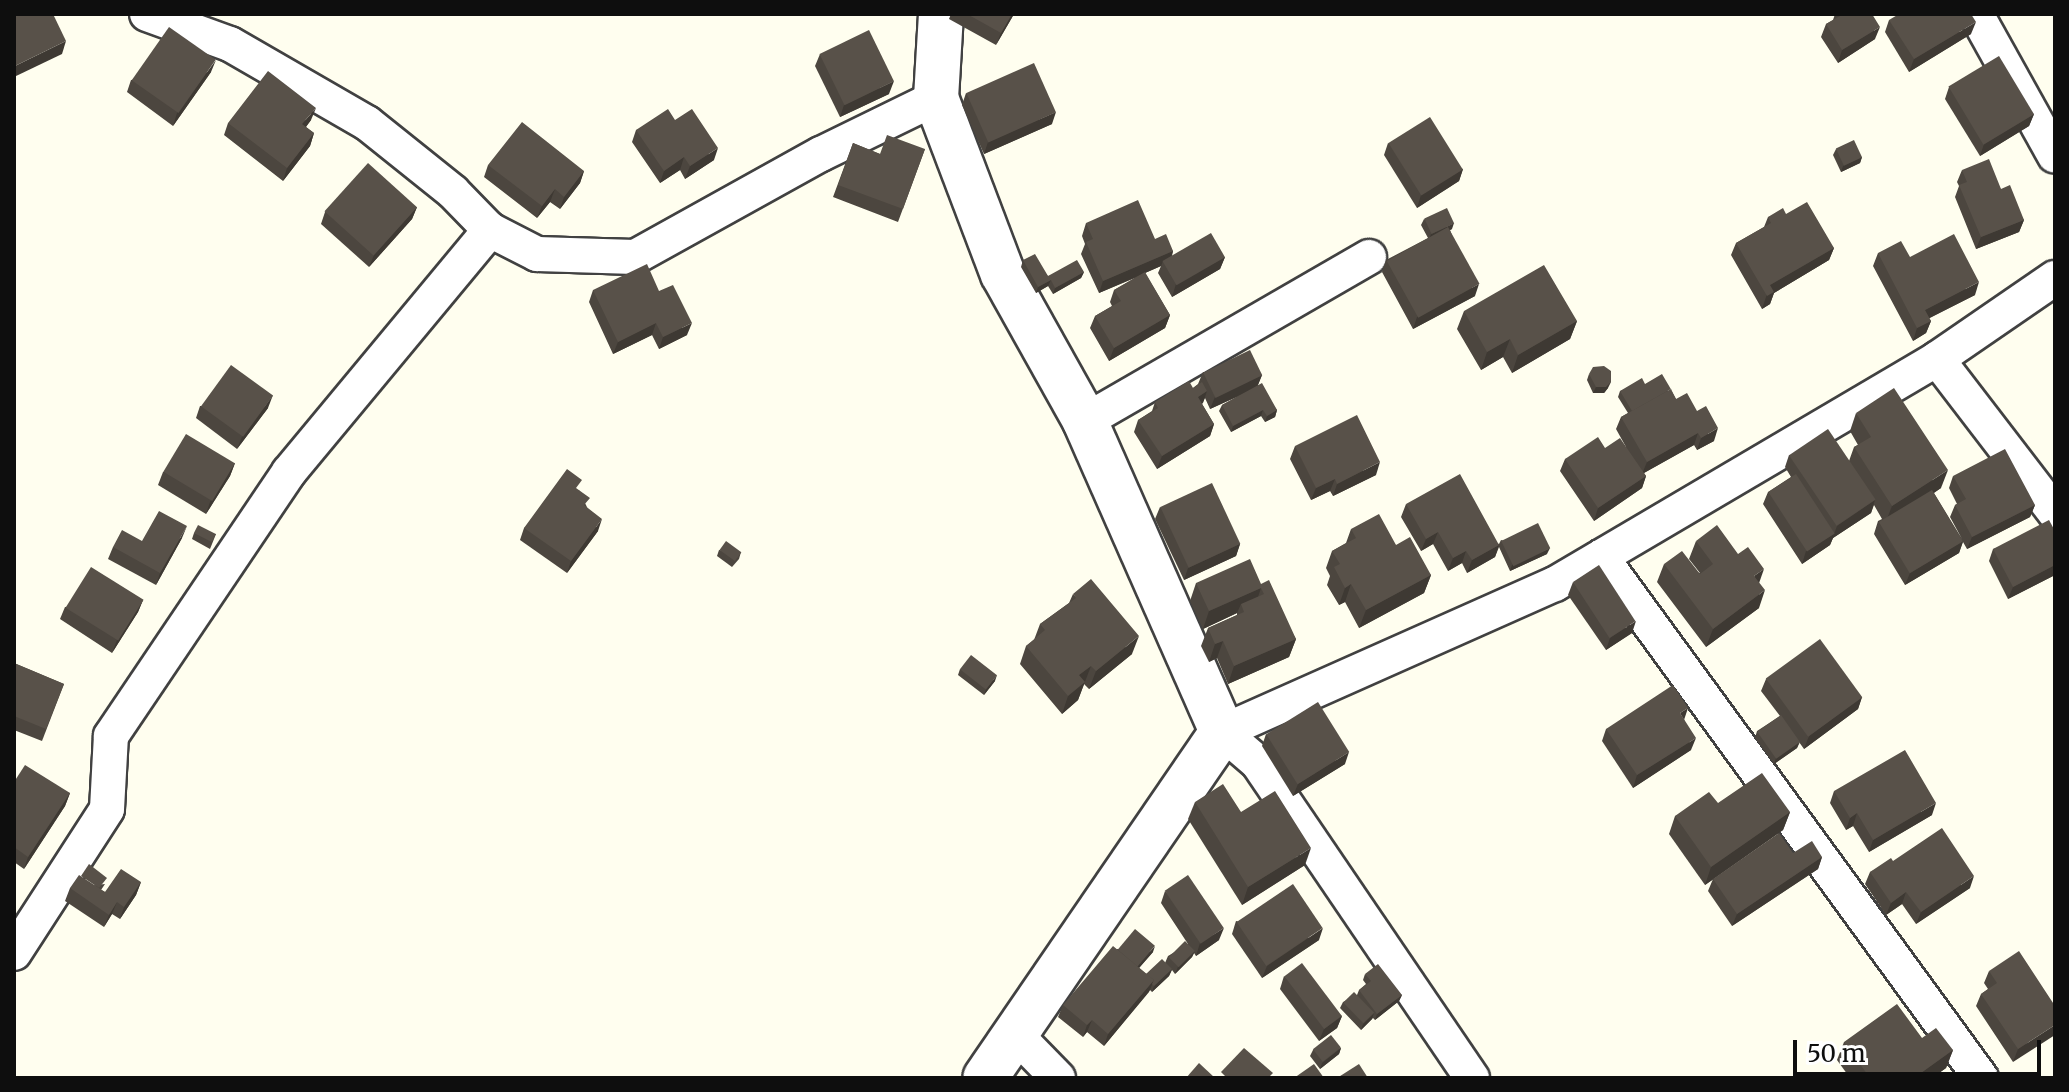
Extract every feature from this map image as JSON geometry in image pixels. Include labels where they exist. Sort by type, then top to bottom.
[{"type":"street","points":[[147,14],[230,44],[367,123],[453,192],[490,230],[537,254],[635,257],[821,154],[936,98]]},
{"type":"street","points":[[941,14],[936,98],[1003,274],[1085,421],[1222,732],[1257,762],[1472,1078]]},
{"type":"street","points":[[1976,14],[2055,156]]},
{"type":"street","points":[[14,953],[107,809],[111,736],[289,472],[490,230]]},
{"type":"street","points":[[1085,421],[1369,257]]},
{"type":"street","points":[[985,1078],[1222,732],[1555,584],[1937,359],[2055,278]]},
{"type":"street","points":[[1937,359],[2055,513]]},
{"type":"street","points":[[1601,557],[1981,1078]]},
{"type":"street","points":[[1016,1035],[1058,1078]]},
{"type":"building","points":[[14,14],[53,14],[66,41],[15,66]]},
{"type":"building","points":[[967,14],[1012,14],[1001,33]]},
{"type":"building","points":[[1839,14],[1872,14],[1880,27],[1842,50],[1826,24]]},
{"type":"building","points":[[1899,14],[1971,14],[1976,22],[1914,59],[1889,20]]},
{"type":"building","points":[[169,27],[216,60],[178,113],[132,80]]},
{"type":"building","points":[[869,30],[894,81],[845,105],[820,54]]},
{"type":"building","points":[[1999,56],[2034,114],[1983,145],[1948,86]]},
{"type":"building","points":[[1034,63],[1056,112],[988,142],[966,93]]},
{"type":"building","points":[[268,71],[316,108],[302,124],[314,133],[287,168],[228,123]]},
{"type":"building","points":[[668,109],[675,120],[692,109],[718,148],[690,166],[684,157],[664,171],[636,130]]},
{"type":"building","points":[[1430,117],[1463,170],[1421,196],[1388,143]]},
{"type":"building","points":[[522,122],[584,171],[564,197],[555,189],[542,206],[488,165]]},
{"type":"building","points":[[887,135],[925,149],[903,209],[838,185],[853,143],[880,154]]},
{"type":"building","points":[[1854,140],[1862,157],[1844,166],[1836,148]]},
{"type":"building","points":[[1989,159],[2001,189],[2010,185],[2024,220],[1981,237],[1959,185],[1967,182],[1962,170]]},
{"type":"building","points":[[368,163],[417,207],[374,255],[325,211]]},
{"type":"building","points":[[1138,200],[1155,239],[1166,234],[1173,251],[1103,281],[1086,242],[1093,239],[1086,223]]},
{"type":"building","points":[[1807,202],[1834,248],[1770,285],[1774,292],[1767,296],[1736,243],[1771,223],[1768,217],[1783,208],[1786,214]]},
{"type":"building","points":[[1447,208],[1454,223],[1432,234],[1424,219]]},
{"type":"building","points":[[1448,227],[1480,284],[1418,318],[1387,261]]},
{"type":"building","points":[[1211,233],[1225,257],[1177,285],[1163,261]]},
{"type":"building","points":[[1954,234],[1979,282],[1925,310],[1931,321],[1917,328],[1878,253],[1901,241],[1910,257]]},
{"type":"building","points":[[1035,254],[1048,276],[1077,260],[1084,272],[1055,288],[1051,280],[1038,287],[1023,260]]},
{"type":"building","points":[[647,264],[659,291],[673,285],[692,323],[663,337],[656,323],[618,342],[593,290]]},
{"type":"building","points":[[1544,265],[1577,321],[1518,355],[1510,339],[1487,352],[1464,311]]},
{"type":"building","points":[[1145,272],[1170,315],[1114,348],[1095,316],[1121,301],[1114,290]]},
{"type":"building","points":[[1250,350],[1262,375],[1216,398],[1203,373]]},
{"type":"building","points":[[231,365],[273,396],[243,437],[201,406]]},
{"type":"building","points":[[1604,366],[1611,371],[1611,382],[1606,387],[1596,387],[1589,374],[1593,367]]},
{"type":"building","points":[[1662,374],[1671,389],[1632,411],[1620,391],[1642,378],[1645,384]]},
{"type":"building","points":[[1189,381],[1193,388],[1202,382],[1207,391],[1198,397],[1214,424],[1162,456],[1138,420],[1158,408],[1155,402]]},
{"type":"building","points":[[1262,383],[1277,410],[1267,416],[1263,410],[1233,426],[1222,405]]},
{"type":"building","points":[[1894,388],[1948,470],[1892,506],[1854,447],[1871,437],[1856,413]]},
{"type":"building","points":[[1671,389],[1676,399],[1687,393],[1697,411],[1706,406],[1718,428],[1701,438],[1698,433],[1647,462],[1621,417]]},
{"type":"building","points":[[1357,415],[1380,462],[1337,484],[1335,479],[1316,488],[1295,446]]},
{"type":"building","points":[[1828,429],[1876,499],[1837,526],[1789,455]]},
{"type":"building","points":[[186,434],[235,463],[212,501],[163,472]]},
{"type":"building","points":[[1598,437],[1605,448],[1620,438],[1646,476],[1598,508],[1565,459]]},
{"type":"building","points":[[2005,449],[2035,505],[1972,537],[1955,505],[1966,499],[1953,476]]},
{"type":"building","points":[[567,469],[582,480],[576,488],[590,498],[584,505],[602,519],[571,561],[524,528]]},
{"type":"building","points":[[1460,474],[1499,545],[1472,560],[1466,551],[1453,558],[1438,532],[1426,539],[1406,504]]},
{"type":"building","points":[[1796,474],[1835,534],[1807,552],[1768,492]]},
{"type":"building","points":[[1212,483],[1240,544],[1189,568],[1160,507]]},
{"type":"building","points":[[1932,490],[1963,541],[1910,573],[1879,522]]},
{"type":"building","points":[[159,511],[187,526],[160,573],[113,547],[122,530],[142,541]]},
{"type":"building","points":[[1379,514],[1396,545],[1410,537],[1431,575],[1366,610],[1351,584],[1345,588],[1334,567],[1340,564],[1332,551],[1356,538],[1351,529]]},
{"type":"building","points":[[2049,520],[2055,531],[2055,565],[2013,587],[1993,549]]},
{"type":"building","points":[[1538,523],[1550,548],[1513,566],[1501,541]]},
{"type":"building","points":[[198,525],[216,534],[212,542],[194,533]]},
{"type":"building","points":[[1717,525],[1738,554],[1748,547],[1764,569],[1754,576],[1765,590],[1713,629],[1664,564],[1682,551],[1700,574],[1713,564],[1696,541]]},
{"type":"building","points":[[726,541],[741,552],[735,561],[720,550]]},
{"type":"building","points":[[1250,559],[1261,584],[1269,580],[1296,639],[1234,666],[1223,641],[1215,644],[1208,628],[1244,612],[1241,604],[1264,594],[1261,588],[1209,611],[1196,583]]},
{"type":"building","points":[[1599,565],[1635,621],[1609,638],[1573,582]]},
{"type":"building","points":[[91,567],[144,600],[118,641],[66,608]]},
{"type":"building","points":[[1091,579],[1139,636],[1096,671],[1091,666],[1079,675],[1085,682],[1068,696],[1026,646],[1045,630],[1040,624],[1076,598],[1073,594]]},
{"type":"building","points":[[1820,639],[1862,697],[1808,737],[1766,678]]},
{"type":"building","points":[[971,655],[997,675],[986,690],[960,669]]},
{"type":"building","points":[[14,663],[64,684],[46,729],[14,716]]},
{"type":"building","points":[[1673,685],[1688,708],[1680,713],[1696,738],[1637,775],[1606,729]]},
{"type":"building","points":[[1318,702],[1349,752],[1298,784],[1266,734]]},
{"type":"building","points":[[1781,715],[1800,742],[1776,759],[1757,732]]},
{"type":"building","points":[[1905,750],[1936,803],[1873,840],[1857,813],[1850,818],[1834,791]]},
{"type":"building","points":[[25,765],[70,793],[28,857],[14,847],[14,782]]},
{"type":"building","points":[[1762,773],[1790,812],[1711,867],[1675,816],[1709,792],[1718,803]]},
{"type":"building","points":[[1223,784],[1241,812],[1275,791],[1311,848],[1248,887],[1195,802]]},
{"type":"building","points":[[1942,828],[1974,876],[1921,912],[1906,892],[1891,903],[1870,872],[1891,858],[1893,861]]},
{"type":"building","points":[[1779,833],[1793,853],[1812,841],[1822,857],[1737,914],[1713,879]]},
{"type":"building","points":[[89,864],[107,878],[99,888],[81,876]]},
{"type":"building","points":[[121,869],[141,882],[124,907],[117,902],[109,915],[70,888],[79,875],[105,892]]},
{"type":"building","points":[[1188,875],[1224,928],[1201,944],[1165,891]]},
{"type":"building","points":[[1293,884],[1323,928],[1266,966],[1237,922]]},
{"type":"building","points":[[1135,929],[1155,946],[1138,966],[1118,950]]},
{"type":"building","points":[[1185,941],[1195,951],[1179,967],[1169,957]]},
{"type":"building","points":[[1113,946],[1154,980],[1108,1034],[1092,1020],[1087,1025],[1063,1005]]},
{"type":"building","points":[[2019,951],[2055,1006],[2055,1025],[2018,1049],[1981,994],[1997,983],[1989,971]]},
{"type":"building","points":[[1162,959],[1172,969],[1154,986],[1154,980],[1146,974]]},
{"type":"building","points":[[1302,963],[1342,1016],[1324,1029],[1284,976]]},
{"type":"building","points":[[1378,964],[1402,995],[1377,1014],[1359,990],[1371,981],[1365,974]]},
{"type":"building","points":[[1354,992],[1374,1013],[1363,1023],[1343,1002]]},
{"type":"building","points":[[1897,1004],[1922,1038],[1936,1028],[1953,1050],[1914,1078],[1870,1078],[1844,1042]]},
{"type":"building","points":[[1331,1035],[1341,1048],[1323,1062],[1313,1049]]},
{"type":"building","points":[[1244,1048],[1273,1073],[1268,1078],[1227,1078],[1221,1072]]},
{"type":"building","points":[[1199,1063],[1215,1078],[1186,1078]]},
{"type":"building","points":[[1314,1064],[1324,1078],[1294,1078]]},
{"type":"building","points":[[1359,1064],[1368,1078],[1337,1078]]}]
